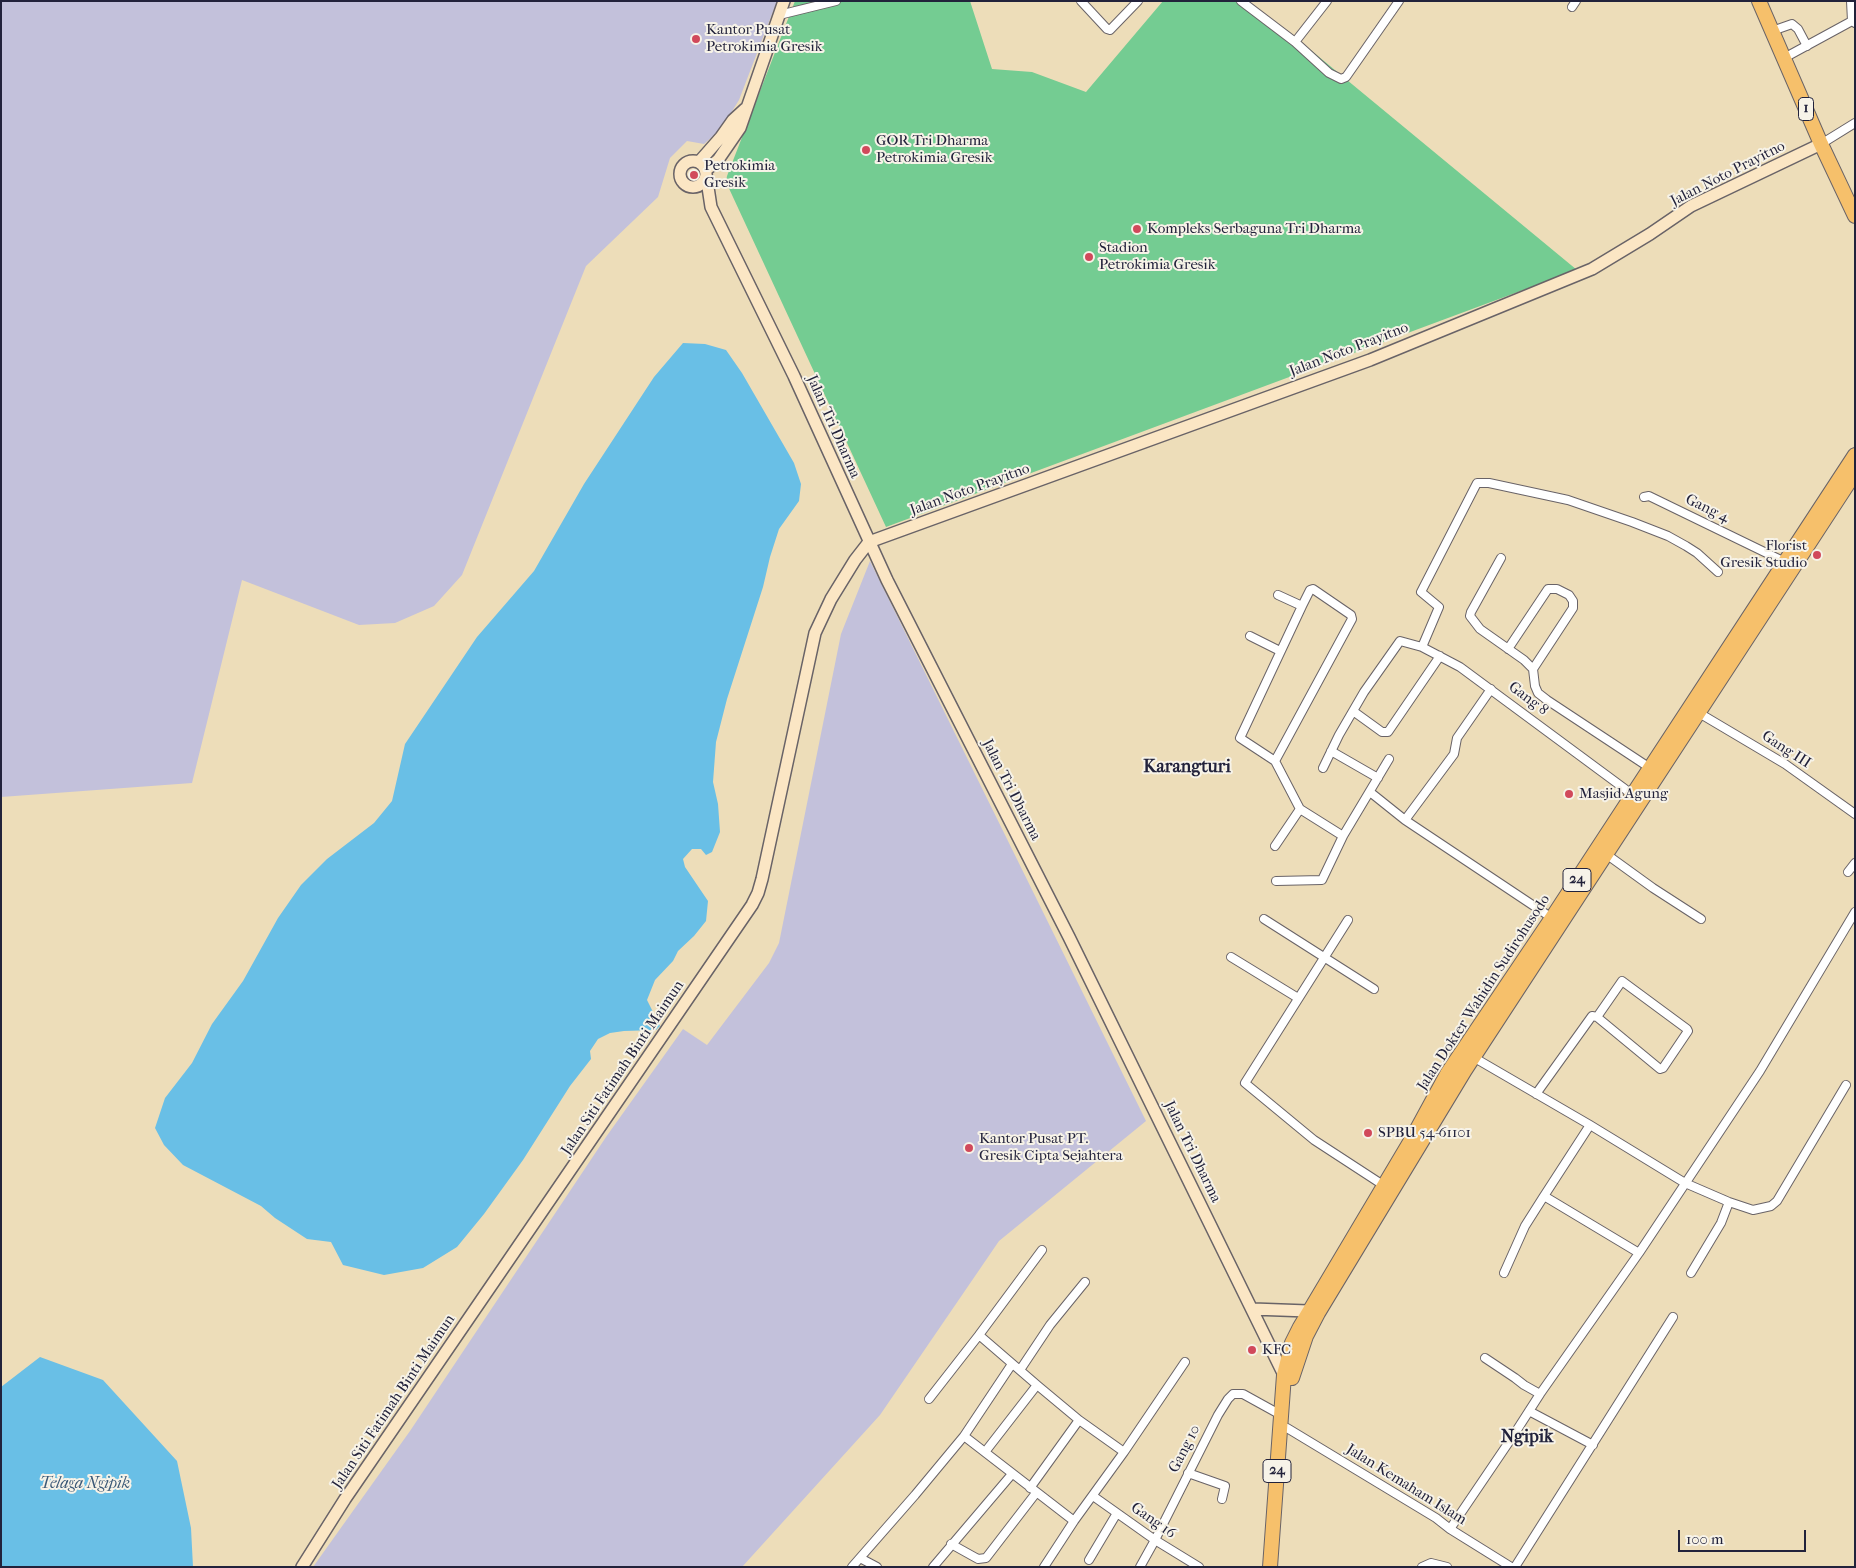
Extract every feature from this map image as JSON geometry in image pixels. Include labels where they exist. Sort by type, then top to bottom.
[{"type":"highway","name":"1","points":[[1759,1],[1821,144],[1855,216]]},
{"type":"highway","name":"Jalan Dokter Wahidin Sudirohusodo","points":[[1313,1312],[1473,1057],[1606,854],[1654,771],[1785,562],[1855,455]]},
{"type":"highway","name":"Jalan Dokter Wahidin Sudirohusodo","points":[[1270,1567],[1288,1379],[1295,1367],[1313,1312],[1447,1074],[1632,796],[1699,713],[1855,473]]},
{"type":"highway","name":"Jalan Dokter Wahidin Sudirohusodo","points":[[1278,1567],[1284,1422]]},
{"type":"street","points":[[704,168],[689,161],[680,168],[682,183],[689,187],[697,187],[704,182],[704,168],[721,137],[733,120],[747,107],[784,1]]},
{"type":"street","points":[[779,15],[836,1]]},
{"type":"street","points":[[1081,1],[1110,30],[1138,1]]},
{"type":"street","points":[[1294,42],[1326,1]]},
{"type":"street","points":[[1245,3],[1329,73],[1337,78],[1344,78],[1399,1]]},
{"type":"street","points":[[1784,58],[1854,22],[1851,1]]},
{"type":"street","points":[[1772,31],[1792,24],[1798,29],[1807,46]]},
{"type":"street","points":[[1821,144],[1855,123]]},
{"type":"street","name":"Jalan Noto Prayitno","points":[[869,542],[1370,360],[1583,272],[1650,234],[1691,206],[1821,144]]},
{"type":"street","name":"Jalan Tri Dharma","points":[[704,168],[711,207],[794,376],[869,542],[1069,937],[1288,1379]]},
{"type":"street","name":"Jalan Tri Dharma","points":[[689,187],[711,207]]},
{"type":"street","points":[[1422,647],[1439,607],[1420,592],[1477,483],[1489,483],[1568,500],[1645,527],[1668,536],[1697,553],[1718,572]]},
{"type":"street","name":"Gang 4","points":[[1644,498],[1649,496],[1785,562]]},
{"type":"street","name":"Jalan Siti Fatimah Binti Maimun","points":[[302,1567],[345,1499],[752,905],[762,879],[815,633],[831,599],[855,560],[869,542]]},
{"type":"street","points":[[1501,558],[1470,616],[1480,629],[1524,660],[1533,669],[1535,686],[1538,693],[1654,771]]},
{"type":"street","points":[[1508,649],[1548,589],[1557,589],[1569,595],[1573,600],[1573,608],[1533,669]]},
{"type":"street","points":[[1275,761],[1352,620],[1351,615],[1313,590],[1310,590],[1302,606],[1240,738],[1275,761],[1300,809],[1343,836]]},
{"type":"street","points":[[1278,595],[1302,606]]},
{"type":"street","points":[[1250,636],[1280,652]]},
{"type":"street","name":"Gang 8","points":[[1353,711],[1398,642],[1422,647],[1440,656],[1491,689],[1632,796]]},
{"type":"street","points":[[1323,768],[1353,711],[1382,732],[1388,732],[1440,656]]},
{"type":"street","points":[[1406,820],[1454,754],[1457,738],[1491,689]]},
{"type":"street","name":"Gang III","points":[[1699,713],[1785,764],[1855,814]]},
{"type":"street","points":[[1331,750],[1378,778]]},
{"type":"street","points":[[1276,881],[1320,881],[1343,836],[1389,759]]},
{"type":"street","points":[[1370,792],[1406,820],[1552,918]]},
{"type":"street","points":[[1275,846],[1300,809]]},
{"type":"street","points":[[1606,854],[1700,919]]},
{"type":"street","points":[[1848,872],[1855,863]]},
{"type":"street","points":[[1450,1529],[1540,1394],[1639,1253],[1760,1071],[1855,912]]},
{"type":"street","points":[[1264,919],[1374,990]]},
{"type":"street","points":[[1348,920],[1245,1083],[1314,1140],[1383,1186]]},
{"type":"street","points":[[1231,958],[1298,998]]},
{"type":"street","points":[[1536,1094],[1590,1016],[1597,1017],[1660,1069],[1688,1031],[1622,981],[1597,1017]]},
{"type":"street","points":[[1473,1057],[1685,1183],[1753,1210],[1771,1206],[1777,1201],[1846,1085]]},
{"type":"street","points":[[1504,1273],[1525,1226],[1590,1125]]},
{"type":"street","points":[[1544,1196],[1639,1253]]},
{"type":"street","points":[[1692,1273],[1721,1223],[1729,1202]]},
{"type":"street","points":[[929,1399],[980,1335],[1042,1250]]},
{"type":"street","points":[[1020,1370],[1050,1325],[1085,1282]]},
{"type":"street","points":[[1253,1309],[1313,1312]]},
{"type":"street","points":[[1515,1567],[1673,1317]]},
{"type":"street","points":[[980,1335],[1037,1386],[1079,1420],[1124,1452]]},
{"type":"street","points":[[1485,1358],[1540,1394]]},
{"type":"street","points":[[1044,1567],[1185,1362]]},
{"type":"street","points":[[852,1567],[915,1496],[964,1436],[1012,1364]]},
{"type":"street","points":[[985,1452],[1037,1386]]},
{"type":"street","name":"Gang 10","points":[[1140,1567],[1228,1399],[1233,1394],[1243,1394],[1284,1422]]},
{"type":"street","points":[[1529,1411],[1593,1445]]},
{"type":"street","points":[[951,1544],[978,1559],[986,1558],[1079,1420]]},
{"type":"street","name":"Jalan Kemaham Islam","points":[[1284,1422],[1511,1567]]},
{"type":"street","points":[[964,1436],[1074,1521]]},
{"type":"street","points":[[1188,1473],[1225,1486],[1222,1500]]},
{"type":"street","points":[[934,1567],[951,1544],[1012,1474]]},
{"type":"street","name":"Gang 16","points":[[1093,1496],[1155,1540],[1199,1567]]},
{"type":"street","points":[[1089,1560],[1117,1513]]},
{"type":"street","points":[[860,1558],[878,1567]]},
{"type":"street","points":[[1422,1567],[1436,1565],[1447,1567]]},
{"type":"shaded area","name":"Petrokimia Gresik","points":[[1,1],[777,1],[739,100],[721,129],[704,144],[687,141],[670,158],[658,197],[586,266],[462,575],[434,606],[395,623],[359,625],[242,580],[192,783],[1,797]]},
{"type":"shaded area","points":[[870,561],[1146,1121],[999,1241],[880,1415],[742,1567],[313,1567],[410,1431],[606,1137],[683,1029],[707,1045],[769,963],[779,943],[841,634]]},
{"type":"green space","name":"Kompleks Serbaguna Tri Dharma","points":[[795,1],[970,1],[992,69],[1032,72],[1086,92],[1163,1],[1243,1],[1301,42],[1577,270],[886,527],[726,182]]},
{"type":"water","points":[[683,343],[705,344],[726,350],[742,373],[794,463],[801,484],[799,501],[779,529],[763,587],[727,699],[716,742],[713,782],[718,804],[720,832],[712,852],[706,855],[701,849],[692,849],[683,859],[685,867],[708,901],[706,921],[678,951],[673,961],[655,980],[647,1000],[660,1026],[656,1030],[610,1033],[598,1039],[590,1051],[591,1059],[570,1086],[523,1160],[484,1214],[457,1247],[423,1268],[384,1275],[343,1265],[331,1242],[307,1239],[275,1218],[261,1206],[183,1165],[164,1145],[155,1128],[165,1098],[192,1063],[212,1024],[243,981],[278,918],[301,885],[327,859],[374,823],[392,801],[405,744],[477,637],[534,571],[584,484],[654,377]]},
{"type":"water","name":"Telaga Ngipik","points":[[40,1357],[103,1380],[177,1461],[191,1528],[193,1567],[1,1567],[1,1387]]},
{"type":"place","name":"Kantor Pusat Petrokimia Gresik","points":[[696,39]]},
{"type":"place","name":"GOR Tri Dharma Petrokimia Gresik","points":[[866,150]]},
{"type":"place","name":"Petrokimia Gresik","points":[[694,175]]},
{"type":"place","name":"Kompleks Serbaguna Tri Dharma","points":[[1137,229]]},
{"type":"place","name":"Stadion Petrokimia Gresik","points":[[1089,257]]},
{"type":"place","name":"Florist Gresik Studio","points":[[1817,555]]},
{"type":"place","name":"Masjid Agung","points":[[1569,794]]},
{"type":"place","name":"SPBU 54-61101","points":[[1368,1133]]},
{"type":"place","name":"Kantor Pusat PT. Gresik Cipta Sejahtera","points":[[969,1148]]},
{"type":"place","name":"KFC","points":[[1252,1350]]},
{"type":"district","name":"Karangturi","points":[[1187,768]]},
{"type":"district","name":"Ngipik","points":[[1527,1438]]}]
